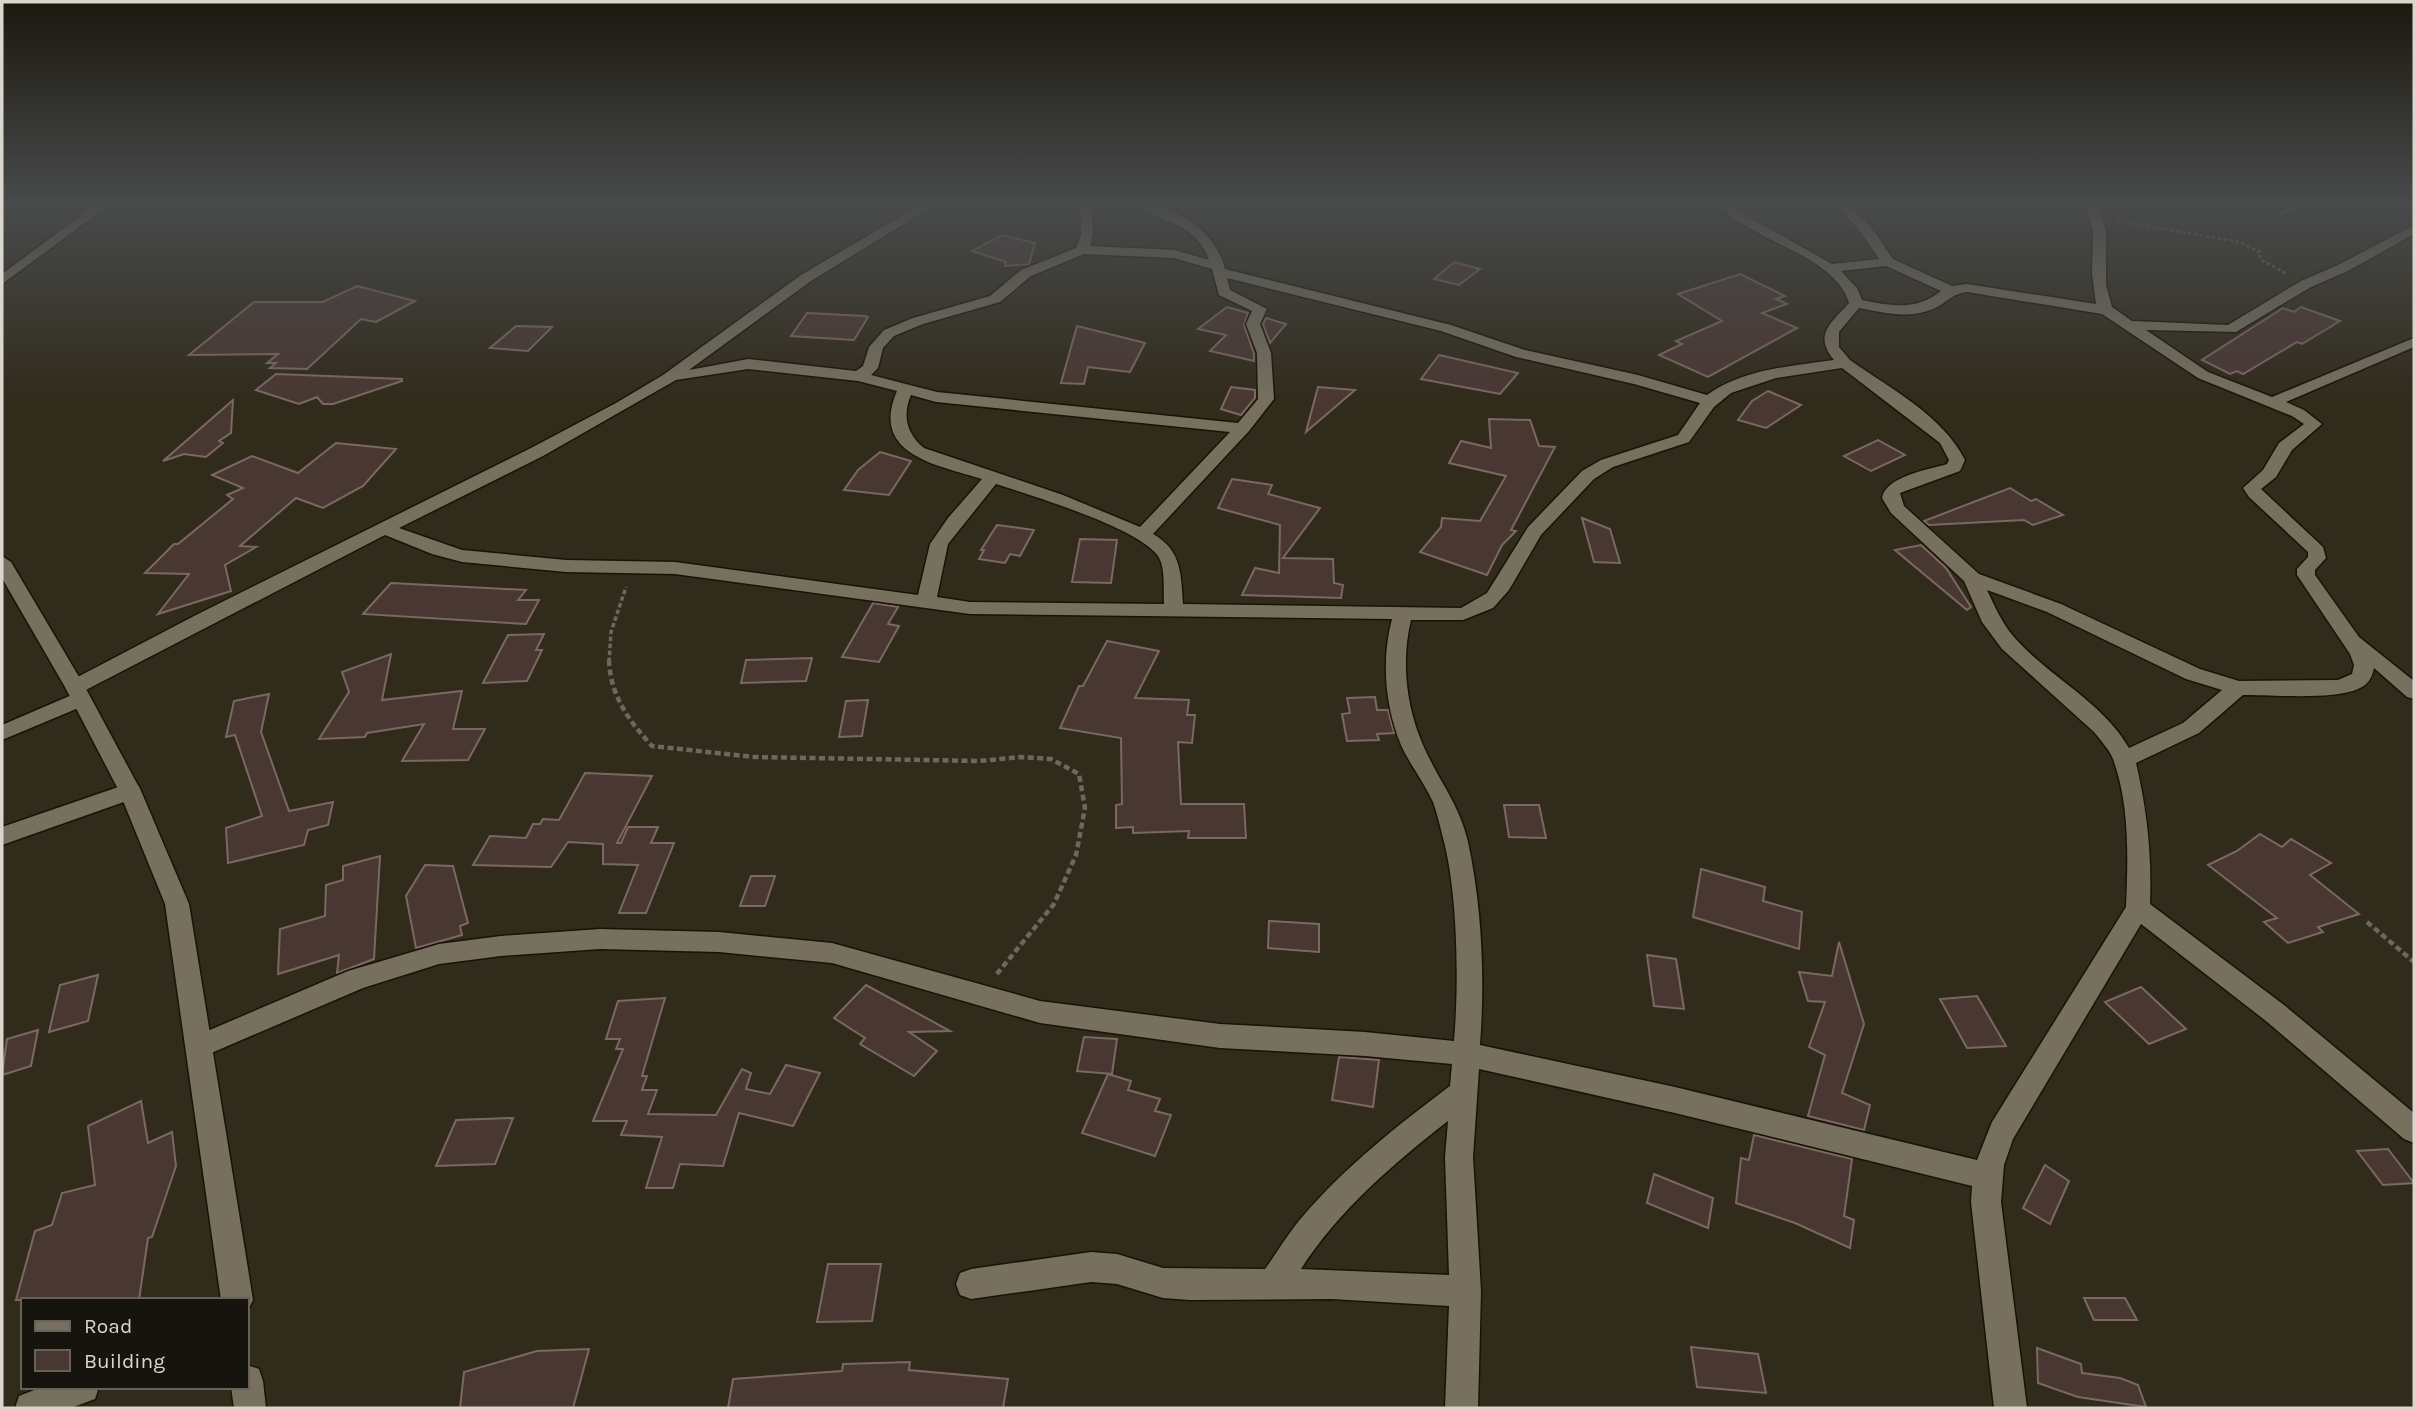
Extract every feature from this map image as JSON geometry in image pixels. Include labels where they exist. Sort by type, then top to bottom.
[{"type":"street","points":[[2,280],[17,269]]},
{"type":"street","points":[[2,733],[383,527],[537,452],[668,379],[821,269]]},
{"type":"street","points":[[859,376],[870,368],[876,348],[890,334],[918,321],[995,299],[1026,273],[1036,269]]},
{"type":"street","points":[[1143,535],[1243,428],[1266,399],[1264,353],[1253,324],[1259,309],[1224,292],[1219,269],[1434,325],[1521,354],[1638,380],[1709,401]]},
{"type":"street","points":[[1831,269],[1853,292],[1856,303]]},
{"type":"street","points":[[1903,269],[1950,290],[1987,289],[2106,310],[2203,375],[2298,413],[2314,425],[2285,447],[2270,473],[2252,488],[2317,551],[2317,558],[2306,569],[2306,575],[2350,637],[2364,665],[2362,677],[2352,684],[2284,689],[2238,688],[2193,674],[2054,608],[1972,579]]},
{"type":"street","points":[[2099,269],[2101,300],[2106,310]]},
{"type":"street","points":[[2129,325],[2231,329],[2306,284],[2341,269]]},
{"type":"street","points":[[1856,303],[1891,309],[1914,309],[1927,307],[1950,290]]},
{"type":"street","points":[[1856,303],[1837,323],[1830,338],[1832,348],[1845,363],[1931,426],[1954,451],[1957,460],[1954,467],[1901,485],[1892,491],[1891,498],[1897,509],[1972,579],[2000,632],[2102,727],[2124,759],[2136,808],[2140,866],[2138,908],[2003,1131],[1991,1154],[1986,1176],[1986,1202],[2010,1408]]},
{"type":"street","points":[[2273,402],[2414,342]]},
{"type":"street","points":[[383,527],[438,550],[462,556],[537,564],[675,568],[970,607],[1463,614],[1479,610],[1496,596],[1527,543],[1590,473],[1678,442],[1691,432],[1709,401],[1739,383],[1845,363]]},
{"type":"street","points":[[668,379],[718,367],[748,364],[859,376],[905,391],[1013,407],[1243,428]]},
{"type":"street","points":[[905,391],[900,399],[898,426],[908,447],[928,457],[1107,519],[1143,535],[1168,556],[1174,609]]},
{"type":"street","points":[[926,602],[939,544],[991,479]]},
{"type":"street","points":[[2,562],[78,693],[130,791],[177,904],[237,1298]]},
{"type":"street","points":[[1403,614],[1395,645],[1397,693],[1412,745],[1444,802],[1456,841],[1464,892],[1470,1004],[1459,1157],[1465,1291],[1461,1408]]},
{"type":"street","points":[[2350,637],[2414,692]]},
{"type":"street","points":[[2124,759],[2191,728],[2238,688]]},
{"type":"street","points":[[2,836],[130,791]]},
{"type":"street","points":[[2138,908],[2275,1013],[2414,1130]]},
{"type":"street","points":[[200,1046],[356,979],[439,954],[501,946],[600,939],[719,942],[832,953],[1040,1012],[1220,1036],[1366,1044],[1466,1054],[1675,1100],[1986,1176]]},
{"type":"street","points":[[1274,1283],[1315,1224],[1349,1187],[1384,1154],[1462,1093]]},
{"type":"street","points":[[971,1284],[1091,1268],[1117,1269],[1163,1283],[1391,1285],[1465,1291]]},
{"type":"street","points":[[31,1408],[78,1389]]},
{"type":"street","points":[[248,1389],[250,1408]]},
{"type":"path","points":[[2278,269],[2306,284]]},
{"type":"path","points":[[621,566],[626,578],[625,590],[610,638],[607,664],[615,695],[631,724],[652,746],[754,757],[979,761],[1021,757],[1051,759],[1079,774],[1085,808],[1076,855],[1054,904],[1012,958],[978,994]]},
{"type":"path","points":[[2367,922],[2414,962]]},
{"type":"building","points":[[1446,269],[1480,269],[1459,285],[1434,279]]},
{"type":"building","points":[[1740,274],[1785,296],[1776,299],[1787,304],[1762,313],[1797,328],[1708,377],[1659,355],[1682,344],[1676,341],[1722,321],[1678,294]]},
{"type":"building","points":[[357,286],[415,301],[376,322],[361,319],[307,369],[270,368],[276,363],[267,363],[278,354],[189,355],[254,302],[323,302]]},
{"type":"building","points":[[1227,307],[1248,313],[1244,325],[1254,361],[1210,351],[1226,335],[1198,329]]},
{"type":"building","points":[[2301,307],[2340,321],[2302,344],[2297,342],[2243,374],[2237,371],[2230,374],[2202,360],[2283,308],[2294,312]]},
{"type":"building","points":[[807,313],[868,317],[854,340],[791,336]]},
{"type":"building","points":[[1266,318],[1286,324],[1270,343],[1263,324]]},
{"type":"building","points":[[516,326],[552,327],[528,351],[490,348]]},
{"type":"building","points":[[1077,326],[1145,343],[1130,372],[1088,367],[1084,384],[1061,383]]},
{"type":"building","points":[[1439,355],[1518,373],[1500,394],[1421,379]]},
{"type":"building","points":[[276,374],[402,381],[333,404],[323,404],[317,397],[299,404],[256,390]]},
{"type":"building","points":[[1231,387],[1255,390],[1255,398],[1241,415],[1221,409]]},
{"type":"building","points":[[1318,387],[1355,390],[1306,432]]},
{"type":"building","points":[[1768,391],[1801,405],[1766,428],[1738,420],[1752,401]]},
{"type":"building","points":[[233,400],[231,433],[219,441],[223,443],[206,457],[184,454],[163,461]]},
{"type":"building","points":[[1489,419],[1530,420],[1539,446],[1555,447],[1511,530],[1516,531],[1502,545],[1487,575],[1420,552],[1441,527],[1442,518],[1480,521],[1506,476],[1449,463],[1461,441],[1491,448]]},
{"type":"building","points":[[1878,440],[1905,455],[1871,471],[1844,456]]},
{"type":"building","points":[[336,443],[396,449],[363,486],[323,508],[296,498],[240,546],[256,547],[225,565],[231,591],[158,614],[189,574],[145,573],[174,544],[178,544],[233,499],[227,495],[243,488],[212,475],[252,456],[298,473]]},
{"type":"building","points":[[880,452],[911,461],[889,495],[844,490],[858,470]]},
{"type":"building","points":[[1232,479],[1272,485],[1268,494],[1320,508],[1283,558],[1333,559],[1334,583],[1343,585],[1341,598],[1242,595],[1255,568],[1279,573],[1280,525],[1218,508]]},
{"type":"building","points":[[2010,488],[2063,515],[2033,525],[2024,520],[1929,525],[1924,521]]},
{"type":"building","points":[[1582,518],[1610,529],[1620,563],[1594,562]]},
{"type":"building","points":[[997,525],[1034,530],[1020,556],[1010,554],[1005,563],[979,559],[984,550],[981,550]]},
{"type":"building","points":[[1080,539],[1117,540],[1111,583],[1072,582]]},
{"type":"building","points":[[1921,545],[1946,568],[1971,607],[1967,610],[1895,550]]},
{"type":"building","points":[[391,583],[526,590],[518,600],[539,600],[526,624],[363,614]]},
{"type":"building","points":[[873,603],[898,607],[888,624],[899,626],[879,662],[842,657]]},
{"type":"building","points":[[544,634],[536,650],[542,650],[527,681],[483,683],[508,635]]},
{"type":"building","points":[[1107,641],[1159,651],[1135,698],[1189,700],[1187,715],[1195,715],[1192,743],[1178,742],[1181,804],[1244,804],[1246,838],[1188,838],[1189,831],[1133,833],[1133,827],[1116,828],[1116,805],[1122,804],[1121,738],[1060,728],[1079,686],[1083,686]]},
{"type":"building","points":[[391,654],[382,700],[462,691],[453,729],[485,729],[468,760],[402,761],[424,724],[367,733],[365,737],[319,739],[349,692],[342,672]]},
{"type":"building","points":[[812,658],[806,681],[741,683],[746,660]]},
{"type":"building","points":[[269,694],[261,732],[289,811],[333,802],[328,825],[308,830],[304,845],[228,863],[226,828],[262,816],[235,735],[226,737],[234,701]]},
{"type":"building","points":[[1375,697],[1377,710],[1388,710],[1394,733],[1377,734],[1379,740],[1347,741],[1342,714],[1350,713],[1347,698]]},
{"type":"building","points":[[868,700],[862,736],[839,737],[846,701]]},
{"type":"building","points":[[585,773],[652,776],[617,843],[621,843],[628,827],[658,827],[651,843],[674,843],[646,913],[619,913],[638,865],[603,864],[603,844],[568,842],[551,867],[473,865],[490,836],[526,838],[533,824],[540,824],[543,819],[559,820]]},
{"type":"building","points":[[1504,805],[1539,805],[1546,838],[1509,837]]},
{"type":"building","points":[[2260,834],[2282,847],[2291,839],[2331,863],[2310,875],[2359,914],[2318,927],[2323,932],[2288,943],[2264,922],[2277,918],[2208,865],[2237,851]]},
{"type":"building","points":[[380,856],[374,959],[337,973],[339,955],[278,974],[280,929],[325,916],[326,885],[343,880],[343,866]]},
{"type":"building","points":[[425,865],[453,866],[468,923],[460,926],[462,935],[416,948],[406,896]]},
{"type":"building","points":[[1701,869],[1765,887],[1763,901],[1802,912],[1799,949],[1693,917]]},
{"type":"building","points":[[751,876],[775,876],[765,906],[740,906]]},
{"type":"building","points":[[1269,921],[1319,924],[1319,952],[1268,948]]},
{"type":"building","points":[[1839,942],[1864,1024],[1842,1093],[1870,1105],[1864,1130],[1808,1116],[1825,1055],[1809,1047],[1825,1002],[1808,1001],[1799,972],[1832,976]]},
{"type":"building","points":[[1647,955],[1676,959],[1684,1009],[1654,1006]]},
{"type":"building","points":[[98,975],[88,1021],[49,1032],[60,985]]},
{"type":"building","points":[[866,985],[950,1031],[909,1032],[937,1051],[914,1076],[860,1044],[865,1038],[834,1018]]},
{"type":"building","points":[[2141,987],[2186,1029],[2149,1044],[2105,1002]]},
{"type":"building","points":[[1977,996],[2006,1046],[1967,1048],[1940,999]]},
{"type":"building","points":[[665,998],[642,1076],[647,1076],[642,1090],[657,1090],[648,1114],[716,1115],[742,1069],[751,1073],[746,1089],[770,1094],[786,1065],[820,1073],[793,1126],[739,1113],[723,1166],[680,1164],[673,1188],[646,1188],[662,1137],[621,1135],[627,1121],[593,1121],[623,1049],[616,1049],[620,1039],[606,1039],[618,1001]]},
{"type":"building","points":[[38,1030],[31,1066],[2,1075],[7,1039]]},
{"type":"building","points":[[1084,1037],[1117,1039],[1112,1074],[1077,1071]]},
{"type":"building","points":[[1339,1057],[1379,1060],[1373,1107],[1332,1100]]},
{"type":"building","points":[[1108,1074],[1131,1081],[1128,1090],[1160,1099],[1155,1111],[1171,1115],[1155,1156],[1082,1133]]},
{"type":"building","points":[[141,1101],[148,1143],[172,1132],[176,1166],[152,1237],[148,1238],[139,1298],[16,1300],[35,1231],[52,1225],[62,1193],[95,1185],[88,1126]]},
{"type":"building","points":[[513,1118],[495,1164],[436,1166],[456,1120]]},
{"type":"building","points":[[1754,1135],[1852,1159],[1844,1216],[1854,1220],[1850,1248],[1795,1223],[1736,1203],[1741,1158],[1749,1160]]},
{"type":"building","points":[[2388,1149],[2414,1183],[2383,1185],[2357,1151]]},
{"type":"building","points":[[2045,1165],[2069,1181],[2050,1224],[2023,1208]]},
{"type":"building","points":[[1654,1174],[1713,1198],[1708,1228],[1647,1203]]},
{"type":"building","points":[[828,1264],[881,1264],[872,1321],[817,1322]]},
{"type":"building","points":[[2084,1298],[2125,1298],[2137,1320],[2094,1320]]},
{"type":"building","points":[[1691,1347],[1758,1354],[1766,1393],[1697,1387]]},
{"type":"building","points":[[2037,1348],[2081,1364],[2082,1373],[2120,1378],[2138,1385],[2146,1407],[2078,1397],[2038,1383]]},
{"type":"building","points":[[589,1349],[573,1408],[460,1408],[464,1372],[537,1351]]},
{"type":"building","points":[[910,1362],[909,1370],[1008,1379],[1003,1408],[728,1408],[733,1379],[842,1371],[843,1364]]}]
